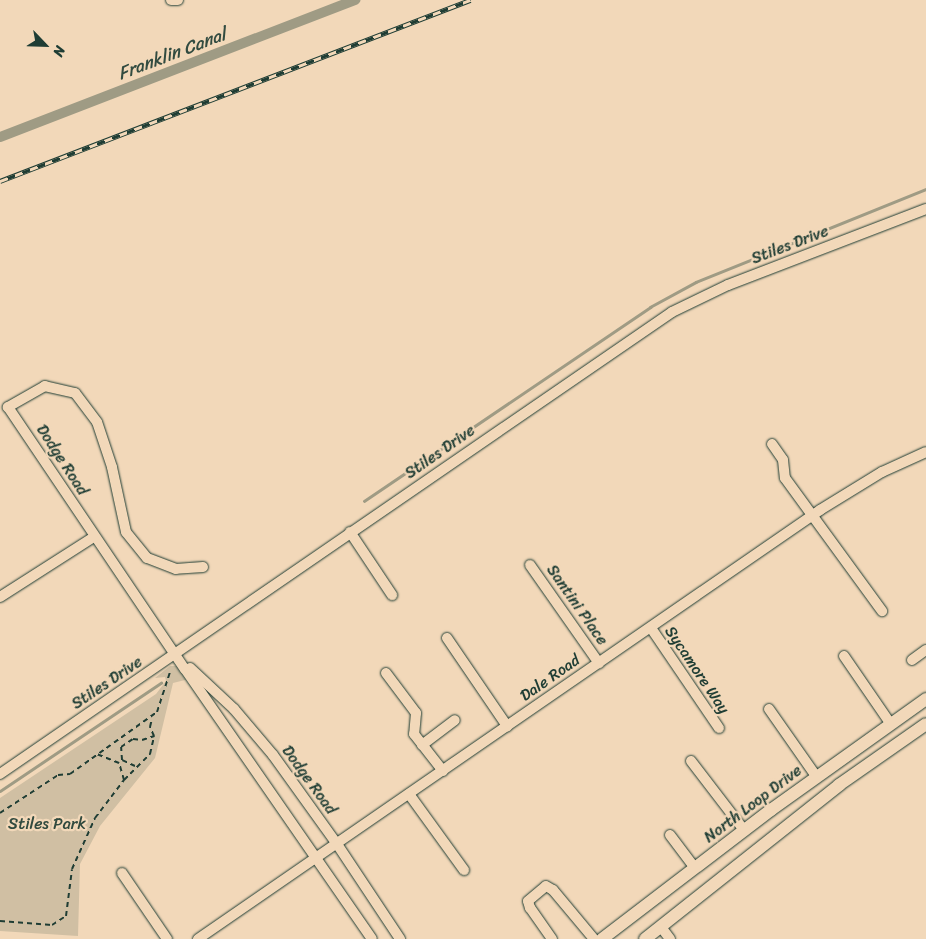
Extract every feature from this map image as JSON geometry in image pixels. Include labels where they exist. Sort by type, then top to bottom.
[{"type":"main road","name":"North Loop Drive","points":[[602,939],[816,776],[926,699]]},
{"type":"main road","points":[[645,939],[860,769],[926,724]]},
{"type":"main road","points":[[848,753],[860,769]]},
{"type":"street","points":[[171,0],[178,0]]},
{"type":"street","name":"Stiles Drive","points":[[0,774],[672,312],[728,285],[926,209]]},
{"type":"street","name":"Dodge Road","points":[[203,567],[176,568],[147,558],[126,532],[112,467],[97,422],[74,393],[45,386],[8,406],[94,537],[372,939]]},
{"type":"street","points":[[772,444],[783,460],[785,478],[811,517],[882,611]]},
{"type":"street","name":"Dale Road","points":[[198,939],[811,517],[882,472],[926,452]]},
{"type":"street","points":[[350,532],[392,595]]},
{"type":"street","points":[[0,597],[94,537]]},
{"type":"street","name":"Santini Place","points":[[530,565],[599,662]]},
{"type":"street","name":"Sycamore Way","points":[[651,628],[719,728]]},
{"type":"street","points":[[447,638],[507,726]]},
{"type":"street","points":[[912,660],[926,650]]},
{"type":"street","name":"Dodge Road","points":[[175,654],[234,709],[273,756],[337,844],[400,939]]},
{"type":"street","points":[[844,656],[890,723]]},
{"type":"street","points":[[386,673],[416,713],[414,734],[442,771]]},
{"type":"street","points":[[769,709],[816,776]]},
{"type":"street","points":[[422,745],[455,720]]},
{"type":"street","points":[[691,761],[744,830]]},
{"type":"street","points":[[409,794],[464,870]]},
{"type":"street","points":[[670,835],[695,868]]},
{"type":"street","points":[[122,874],[167,939]]},
{"type":"street","points":[[552,939],[530,908],[528,901],[546,886],[553,890],[594,939]]},
{"type":"street","points":[[661,927],[670,939]]},
{"type":"path","points":[[0,921],[52,925],[66,916],[72,869],[95,818],[135,766],[150,754],[154,736],[150,727],[153,716],[162,700],[175,654]]},
{"type":"path","points":[[0,813],[97,754],[153,716]]},
{"type":"path","points":[[135,766],[122,760],[121,747],[133,739],[142,740],[154,736]]},
{"type":"path","points":[[97,754],[119,763],[124,780]]},
{"type":"green space","name":"Stiles Park","points":[[170,666],[177,666],[189,679],[173,683],[155,758],[100,826],[80,864],[78,936],[0,931],[0,798],[156,694],[166,681],[165,677],[155,678]]},
{"type":"waterway","name":"Franklin Canal","points":[[0,137],[355,0]]},
{"type":"waterway","points":[[364,501],[650,307],[696,282],[926,189]]},
{"type":"waterway","points":[[0,791],[161,683]]},
{"type":"railway","points":[[0,181],[470,0]]}]
